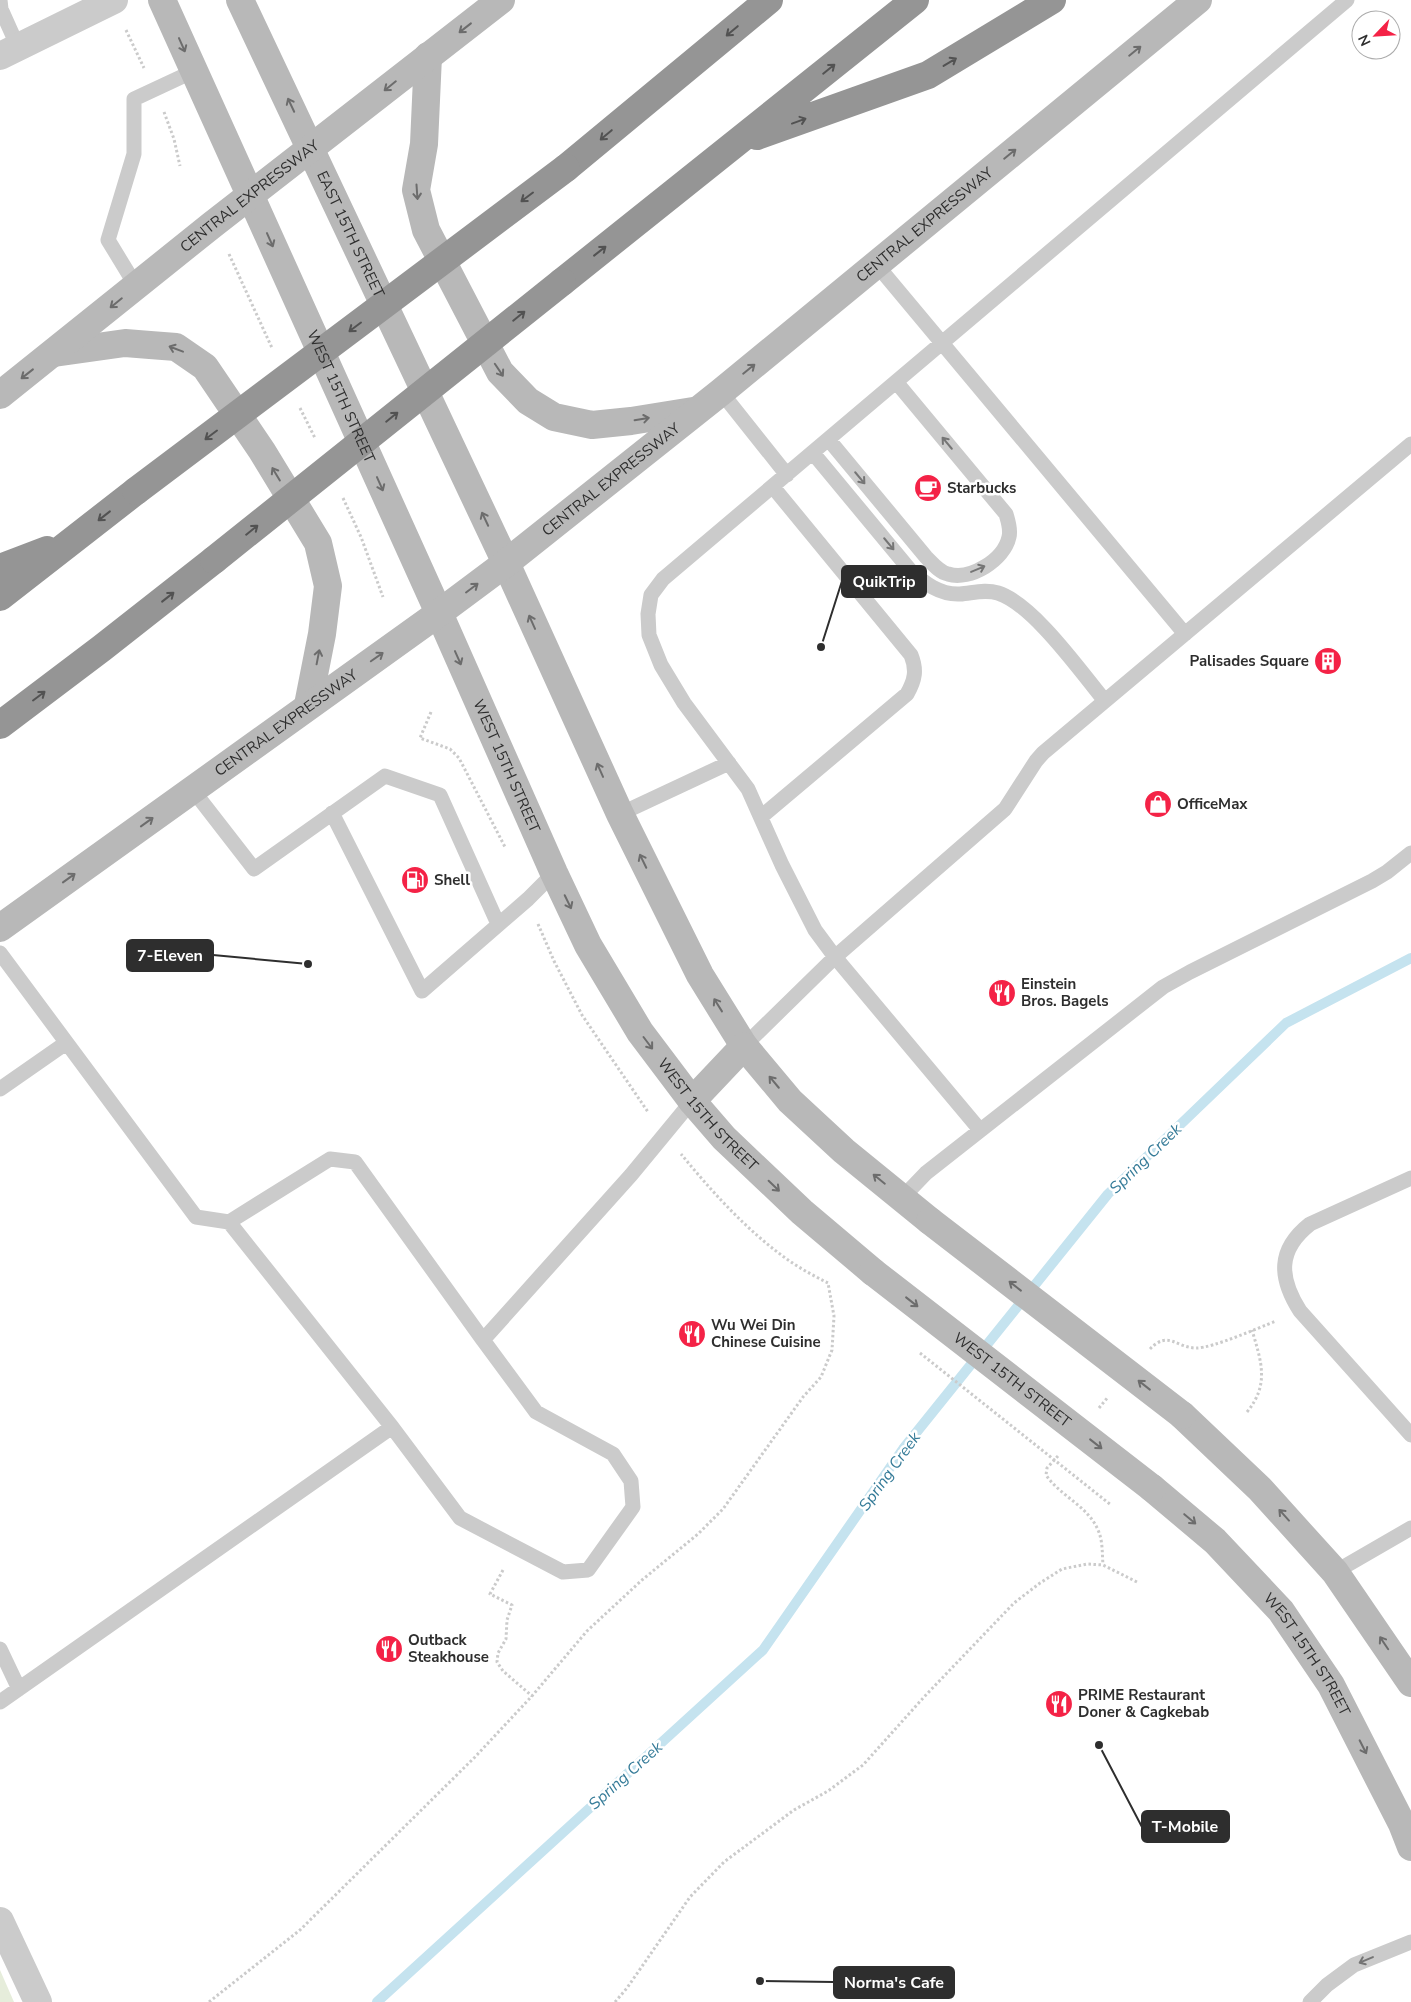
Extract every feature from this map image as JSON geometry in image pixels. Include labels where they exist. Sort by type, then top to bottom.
[{"type":"highway","points":[[0,597],[136,491],[566,168],[769,0]]},
{"type":"highway","points":[[0,725],[214,560],[915,0]]},
{"type":"highway","points":[[736,143],[928,74],[1052,0]]},
{"type":"highway","points":[[0,568],[72,541]]},
{"type":"main road","points":[[162,0],[249,196]]},
{"type":"main road","name":"EAST 15TH STREET","points":[[240,0],[506,563]]},
{"type":"main road","name":"CENTRAL EXPRESSWAY","points":[[0,395],[249,196],[312,149],[501,0]]},
{"type":"main road","name":"CENTRAL EXPRESSWAY","points":[[0,928],[506,563],[694,411],[721,392],[1198,0]]},
{"type":"main road","points":[[428,56],[424,144],[416,190],[426,230],[500,372],[528,401],[554,417],[592,425],[694,411]]},
{"type":"main road","name":"WEST 15TH STREET","points":[[249,196],[439,613],[554,873],[588,945],[640,1032],[692,1101],[724,1138],[802,1212],[873,1272],[1152,1488],[1215,1541],[1281,1611],[1334,1692],[1402,1824],[1411,1848]]},
{"type":"main road","points":[[54,353],[125,343],[176,347],[205,367],[262,451],[318,544],[328,586],[322,634],[308,705]]},
{"type":"main road","points":[[506,563],[620,814],[700,975],[744,1046],[790,1100],[844,1151],[930,1221],[1182,1415],[1260,1489],[1335,1572],[1411,1683]]},
{"type":"main road","points":[[692,1101],[744,1046]]},
{"type":"street","points":[[9,52],[114,0]]},
{"type":"street","points":[[0,1921],[38,2002]]},
{"type":"lane","points":[[0,0],[9,52]]},
{"type":"lane","points":[[980,1130],[835,957],[815,930],[748,789],[684,703],[661,665],[649,635],[648,614],[651,595],[663,579],[1347,0]]},
{"type":"lane","points":[[136,286],[108,240],[134,154],[134,99],[194,71]]},
{"type":"lane","points":[[876,264],[1185,634]]},
{"type":"lane","points":[[829,440],[926,558],[938,569],[948,574],[960,575],[982,569],[990,563],[1004,548],[1009,537],[1006,514],[896,383]]},
{"type":"lane","points":[[721,392],[787,475]]},
{"type":"lane","points":[[744,1046],[835,957],[1006,809],[1039,757],[1411,444]]},
{"type":"lane","points":[[813,453],[910,570],[924,582],[948,593],[960,594],[986,591],[999,593],[1019,604],[1037,620],[1105,701]]},
{"type":"lane","points":[[761,817],[901,700],[914,683],[916,668],[911,655],[773,487]]},
{"type":"lane","points":[[620,814],[729,763]]},
{"type":"lane","points":[[192,789],[254,869],[385,776],[440,796],[498,924]]},
{"type":"lane","points":[[332,814],[422,991],[554,873]]},
{"type":"lane","points":[[902,1198],[926,1173],[1163,987],[1372,882],[1411,853]]},
{"type":"lane","points":[[0,953],[196,1217],[229,1222],[330,1159],[355,1162],[536,1412],[612,1454],[631,1480],[633,1507],[588,1570],[563,1572],[460,1518],[392,1427],[229,1222]]},
{"type":"lane","points":[[0,1089],[66,1043]]},
{"type":"lane","points":[[483,1340],[631,1175],[692,1101]]},
{"type":"lane","points":[[1411,1178],[1310,1224],[1298,1233],[1284,1263],[1285,1280],[1291,1296],[1300,1311],[1411,1435]]},
{"type":"lane","points":[[0,1702],[392,1427]]},
{"type":"lane","points":[[1335,1572],[1411,1528]]},
{"type":"lane","points":[[0,1649],[19,1689]]},
{"type":"lane","points":[[1310,2002],[1327,1984],[1354,1965],[1411,1942]]},
{"type":"path","points":[[228,252],[273,350]]},
{"type":"path","points":[[298,403],[315,439]]},
{"type":"path","points":[[340,492],[361,537],[383,597]]},
{"type":"path","points":[[209,2002],[300,1930],[475,1757],[532,1696],[587,1631],[642,1580],[698,1534],[723,1509],[803,1397],[821,1377],[832,1350],[834,1316],[828,1284]]},
{"type":"path","points":[[1149,1349],[1155,1343],[1164,1339],[1194,1348],[1207,1347],[1300,1311]]},
{"type":"path","points":[[1247,1412],[1254,1404],[1263,1379],[1263,1366],[1252,1330]]},
{"type":"path","points":[[918,1351],[1111,1505]]},
{"type":"path","points":[[1098,1408],[1111,1394]]},
{"type":"path","points":[[1060,1453],[1048,1468],[1046,1475],[1051,1482],[1089,1516],[1098,1528],[1103,1565]]},
{"type":"path","points":[[615,2002],[633,1980],[690,1896],[724,1862],[794,1810],[828,1791],[863,1765],[924,1697],[1014,1603],[1062,1569],[1087,1564],[1103,1565],[1137,1582]]},
{"type":"path","points":[[490,1594],[512,1604],[507,1620],[506,1639],[498,1653],[497,1662],[503,1671],[532,1696]]},
{"type":"green space","points":[[0,1970],[14,2002],[0,2002]]},
{"type":"waterway","name":"Spring Creek","points":[[377,2002],[763,1650],[903,1449],[1108,1194],[1286,1023],[1411,958]]},
{"type":"place","name":"Starbucks","points":[[928,488]]},
{"type":"place","name":"QuikTrip","points":[[821,647]]},
{"type":"place","name":"Palisades Square","points":[[1328,661]]},
{"type":"place","name":"OfficeMax","points":[[1158,804]]},
{"type":"place","name":"Shell","points":[[415,880]]},
{"type":"place","name":"7-Eleven","points":[[308,964]]},
{"type":"place","name":"Einstein Bros. Bagels","points":[[1002,993]]},
{"type":"place","name":"Wu Wei Din Chinese Cuisine","points":[[692,1334]]},
{"type":"place","name":"Outback Steakhouse","points":[[389,1649]]},
{"type":"place","name":"PRIME Restaurant Doner & Cagkebab","points":[[1059,1704]]},
{"type":"place","name":"T-Mobile","points":[[1099,1745]]},
{"type":"place","name":"Norma's Cafe","points":[[760,1981]]}]
